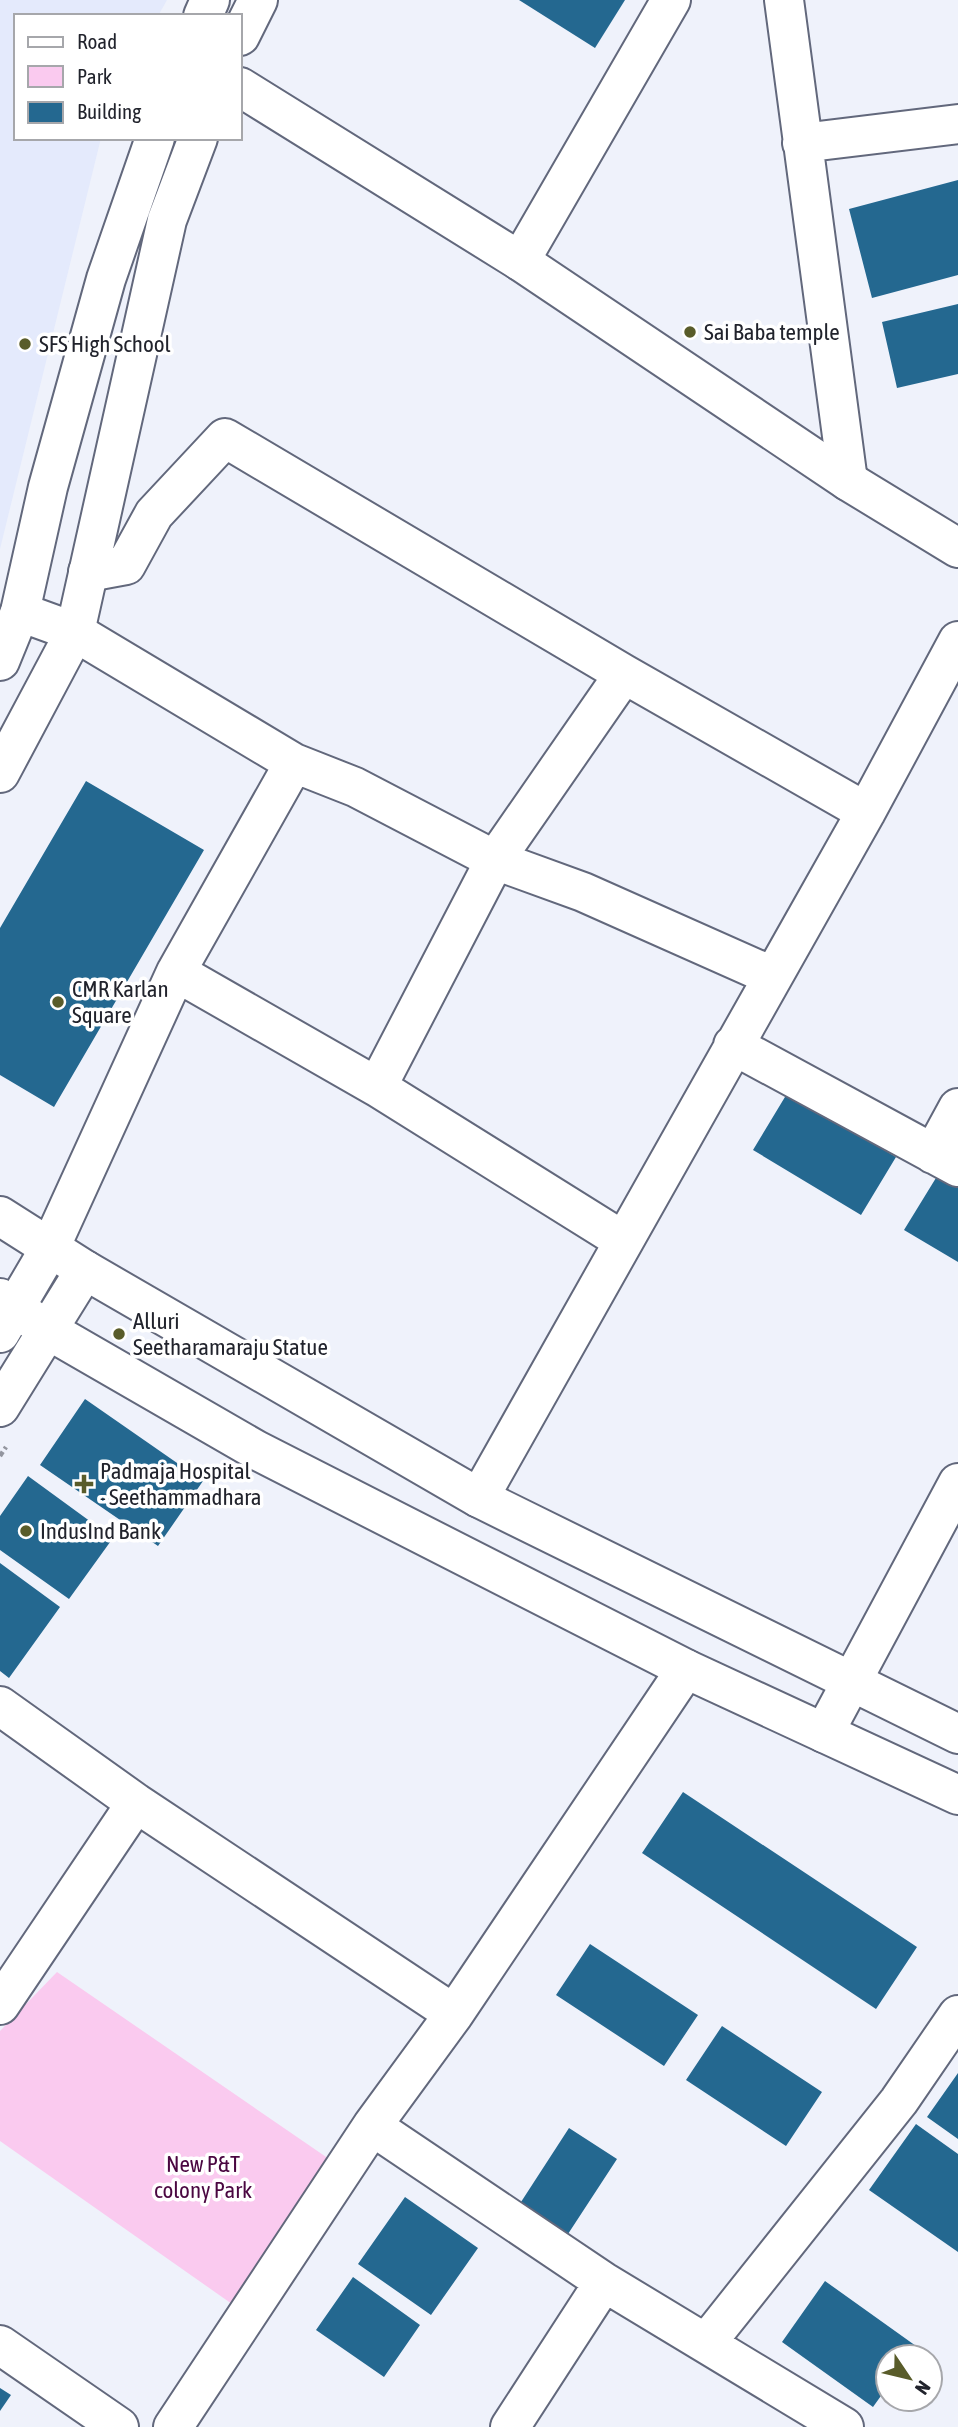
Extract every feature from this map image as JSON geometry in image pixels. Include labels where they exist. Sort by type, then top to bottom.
[{"type":"street","points":[[242,32],[258,0]]},
{"type":"street","points":[[520,261],[671,0]]},
{"type":"street","points":[[784,0],[848,481]]},
{"type":"street","points":[[242,88],[520,261],[848,481],[958,548]]},
{"type":"street","points":[[802,143],[958,124]]},
{"type":"street","points":[[0,661],[20,612],[48,487],[106,279],[154,140]]},
{"type":"street","points":[[0,774],[75,632],[167,220],[197,140]]},
{"type":"street","points":[[88,572],[126,565],[153,514],[225,438],[624,674],[866,812]]},
{"type":"street","points":[[20,612],[75,632],[294,763],[355,787],[495,859],[583,891],[772,976]]},
{"type":"street","points":[[479,1498],[622,1240],[866,812],[958,641]]},
{"type":"street","points":[[377,1087],[495,859],[624,674]]},
{"type":"street","points":[[294,763],[176,972],[50,1248],[5,1313],[48,1330],[256,1450],[686,1669],[958,1795]]},
{"type":"street","points":[[176,972],[377,1087],[622,1240]]},
{"type":"street","points":[[733,1045],[945,1161],[958,1108]]},
{"type":"street","points":[[0,1216],[85,1270],[479,1498],[958,1734]]},
{"type":"street","points":[[0,1407],[85,1270]]},
{"type":"street","points":[[824,1733],[958,1484]]},
{"type":"street","points":[[173,2427],[372,2126],[454,2014],[686,1669]]},
{"type":"street","points":[[0,1706],[136,1803],[454,2014]]},
{"type":"street","points":[[0,2005],[136,1803]]},
{"type":"street","points":[[707,2342],[899,2101],[958,2015]]},
{"type":"street","points":[[372,2126],[604,2282],[844,2427]]},
{"type":"street","points":[[510,2427],[604,2282]]},
{"type":"street","points":[[0,2345],[120,2427]]},
{"type":"shaded area","name":"SFS High School","points":[[0,0],[167,0],[159,14],[14,14],[14,140],[101,140],[0,549]]},
{"type":"green space","name":"New P&T colony Park","points":[[57,1972],[332,2161],[232,2304],[0,2141],[0,2031]]},
{"type":"building","points":[[519,0],[625,0],[595,48]]},
{"type":"building","points":[[958,180],[958,275],[872,298],[849,209]]},
{"type":"building","points":[[958,304],[958,374],[897,388],[882,322]]},
{"type":"building","name":"CMR Karlan Square","points":[[86,781],[204,850],[54,1107],[0,1075],[0,928]]},
{"type":"building","points":[[788,1092],[896,1157],[861,1215],[753,1150]]},
{"type":"building","points":[[939,1173],[958,1184],[958,1262],[904,1230]]},
{"type":"building","points":[[85,1399],[203,1481],[158,1546],[40,1465]]},
{"type":"building","points":[[28,1476],[113,1538],[69,1599],[0,1550],[0,1516]]},
{"type":"building","points":[[0,1563],[60,1607],[9,1678],[0,1671]]},
{"type":"building","points":[[683,1792],[917,1947],[876,2009],[642,1853]]},
{"type":"building","points":[[590,1944],[698,2015],[664,2066],[556,1995]]},
{"type":"building","points":[[722,2026],[822,2092],[786,2146],[686,2080]]},
{"type":"building","points":[[958,2073],[958,2139],[927,2117]]},
{"type":"building","points":[[916,2124],[958,2154],[958,2252],[869,2190]]},
{"type":"building","points":[[569,2128],[617,2159],[568,2234],[521,2202]]},
{"type":"building","points":[[405,2197],[478,2248],[431,2315],[358,2264]]},
{"type":"building","points":[[353,2277],[420,2325],[384,2377],[316,2330]]},
{"type":"building","points":[[825,2281],[912,2343],[874,2343],[873,2407],[782,2342]]},
{"type":"building","points":[[0,2388],[11,2395],[0,2411]]},
{"type":"place","name":"Sai Baba temple","points":[[690,332]]},
{"type":"place","name":"SFS High School","points":[[25,344]]},
{"type":"place","name":"CMR Karlan Square","points":[[58,1002]]},
{"type":"place","name":"Alluri Seetharamaraju Statue","points":[[119,1334]]},
{"type":"place","name":"Padmaja Hospital - Seethammadhara","points":[[84,1484]]},
{"type":"place","name":"IndusInd Bank","points":[[26,1531]]}]
